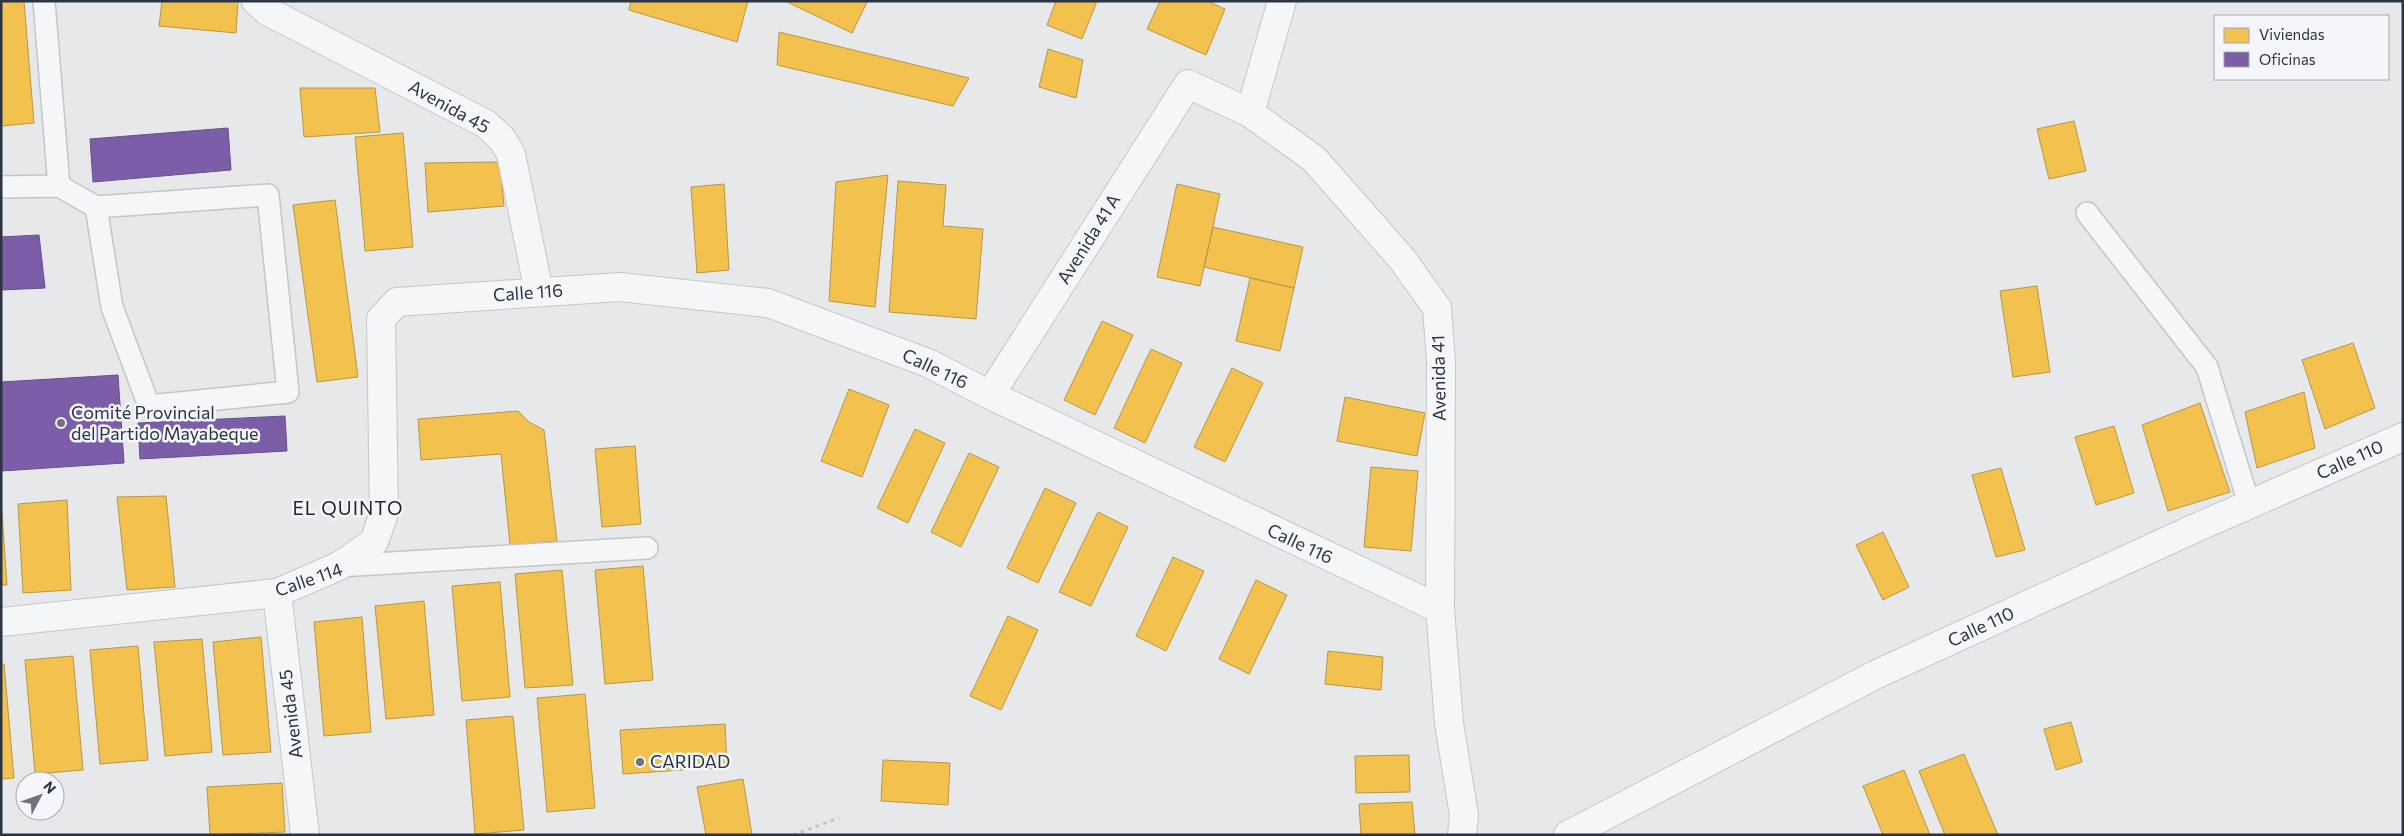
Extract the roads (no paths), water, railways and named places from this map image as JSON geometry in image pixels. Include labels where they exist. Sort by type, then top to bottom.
[{"type":"street","name":"Avenida 45","points":[[256,1],[267,11],[486,124],[502,140],[511,154],[540,292]]},
{"type":"street","points":[[1250,113],[1282,1]]},
{"type":"street","name":"Avenida 41","points":[[1188,84],[1250,113],[1314,159],[1402,259],[1437,308],[1441,362],[1440,609],[1449,723],[1464,815],[1462,835]]},
{"type":"street","name":"Avenida 41 A","points":[[990,395],[1188,84]]},
{"type":"street","name":"Calle 116","points":[[339,566],[374,542],[384,513],[381,319],[391,307],[397,302],[620,287],[768,303],[928,363],[990,395],[1440,609]]},
{"type":"street","name":"Calle 110","points":[[1568,835],[1877,674],[2249,504],[2403,437]]},
{"type":"street","name":"Calle 114","points":[[1,622],[277,593],[339,566]]},
{"type":"street","name":"Avenida 45","points":[[277,593],[305,835]]},
{"type":"lane","points":[[44,1],[59,186]]},
{"type":"lane","points":[[1,187],[59,186],[96,207],[268,195],[288,392],[149,406],[112,307],[96,207]]},
{"type":"lane","points":[[2087,213],[2207,367],[2249,504]]},
{"type":"lane","name":"Calle 114","points":[[339,566],[647,548]]},
{"type":"place","name":"Comité Provincial del Partido Mayabeque","points":[[61,423]]},
{"type":"place","name":"CARIDAD","points":[[640,762]]},
{"type":"district","name":"EL QUINTO","points":[[348,508]]}]
